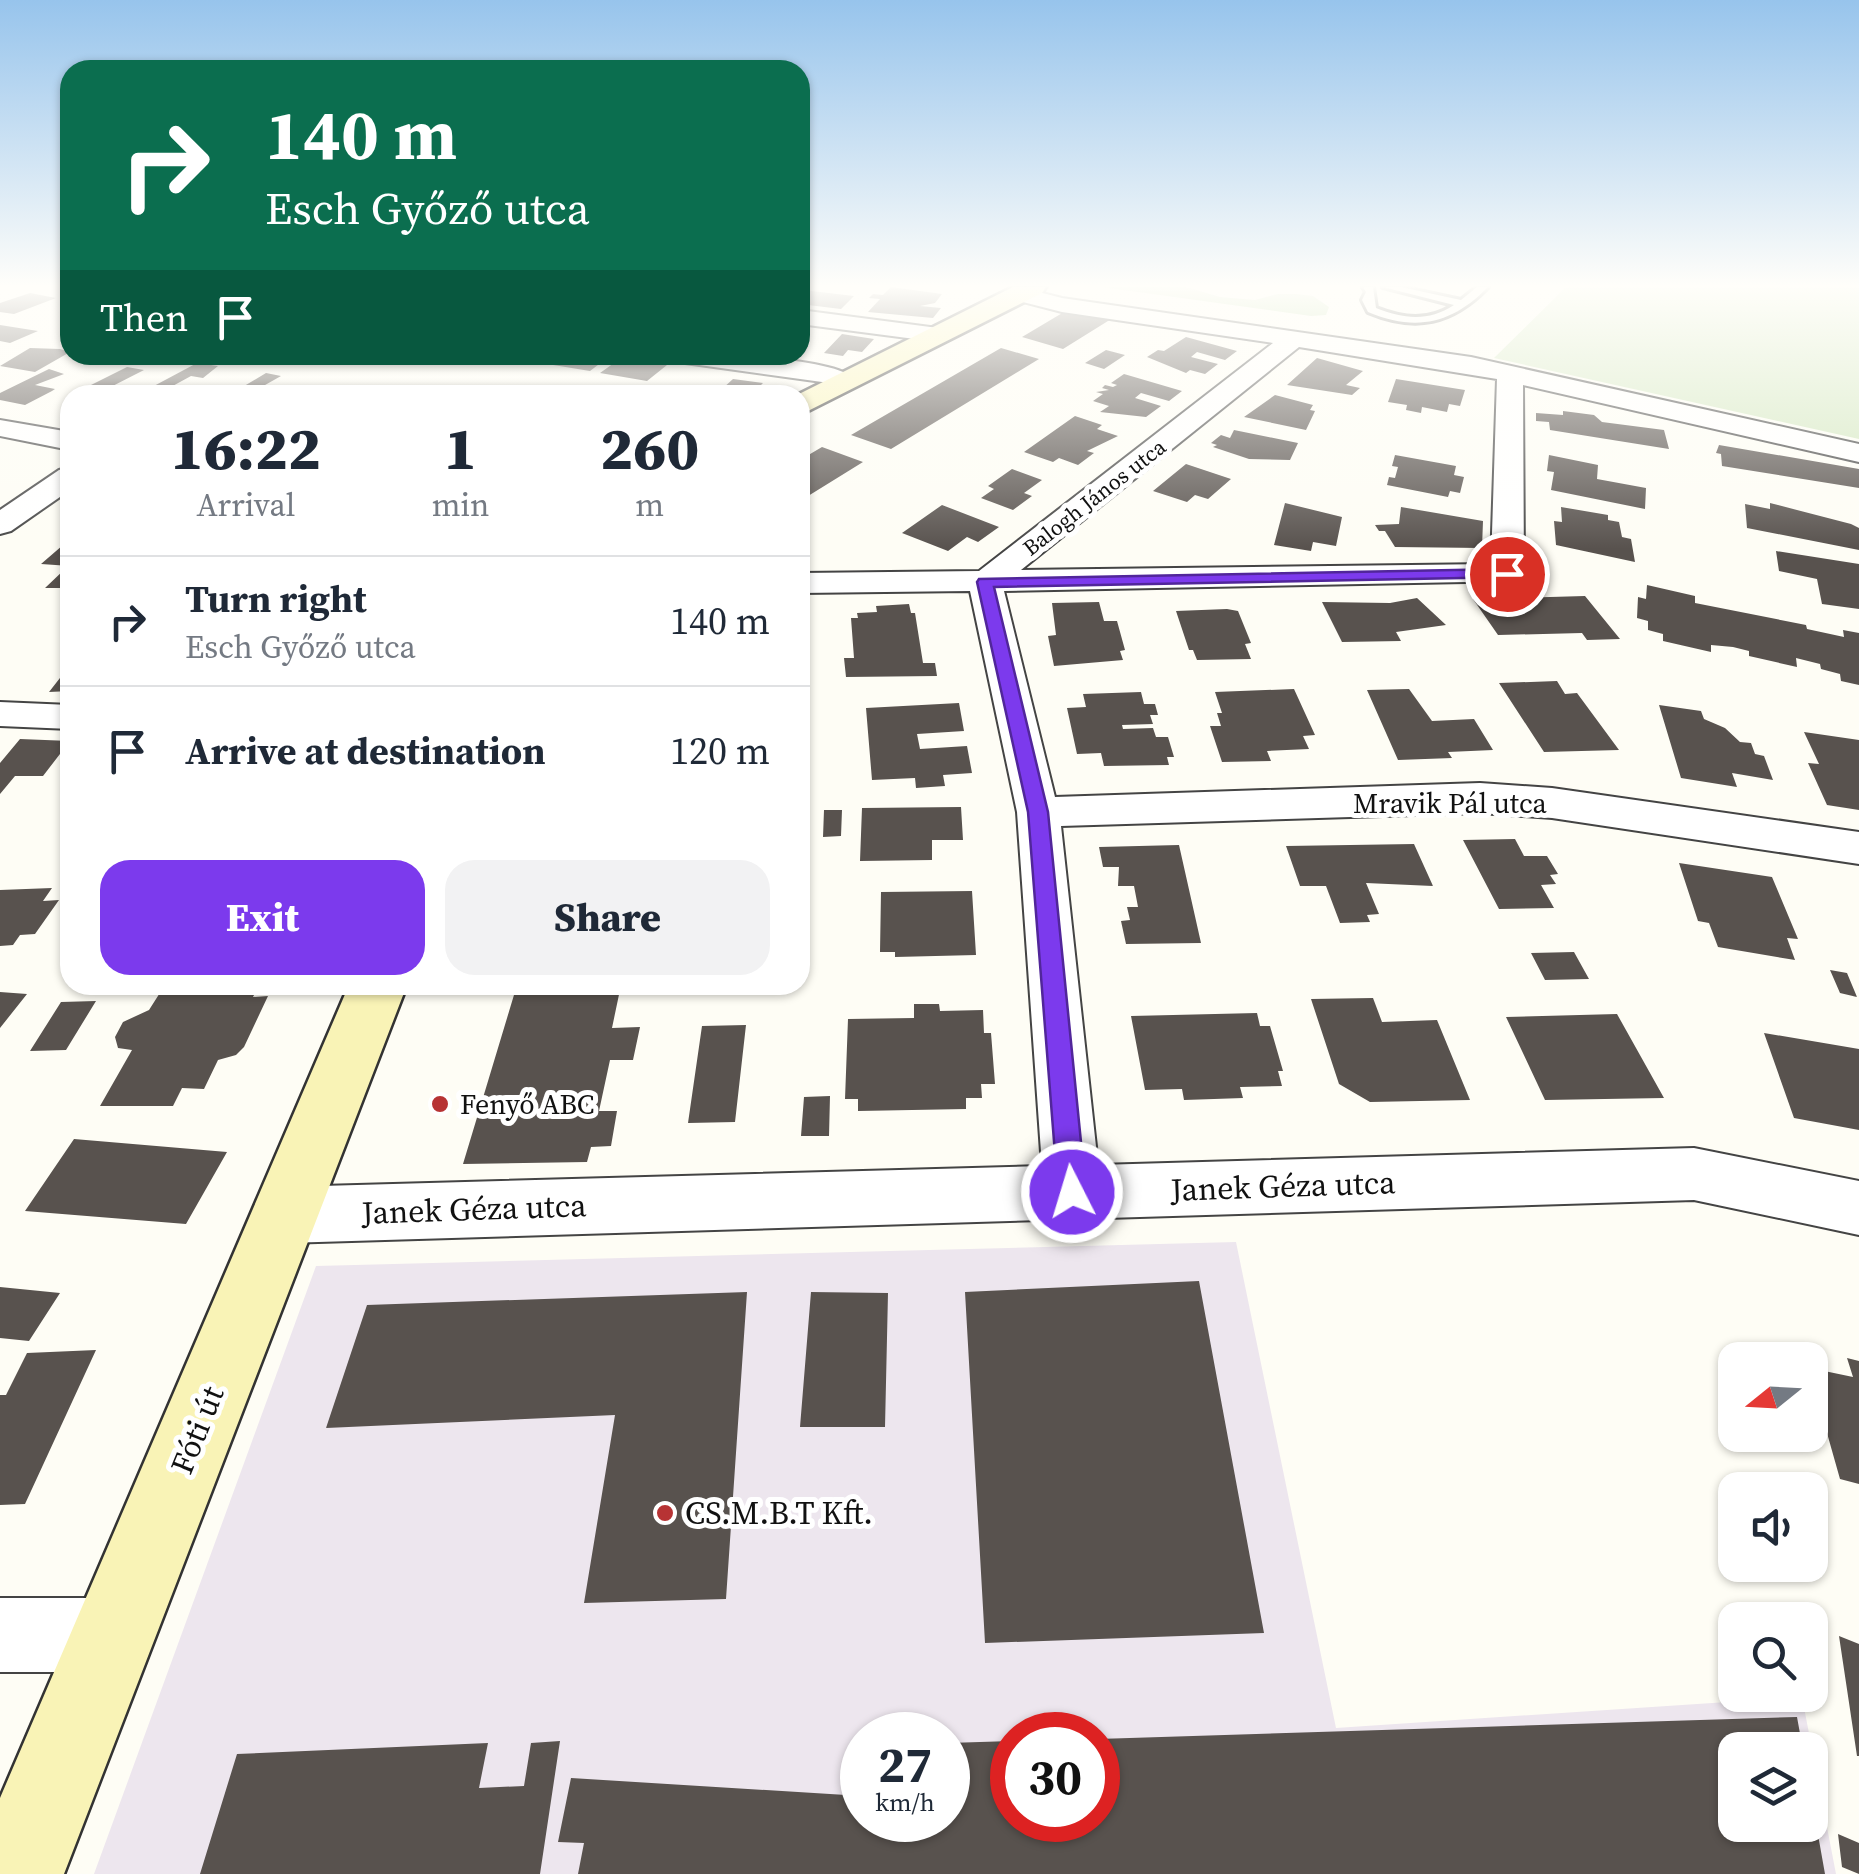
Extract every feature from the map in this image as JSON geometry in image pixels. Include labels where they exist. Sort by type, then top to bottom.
[{"type":"main road","points":[[810,401],[861,374]]},
{"type":"main road","name":"Fóti út","points":[[16,1874],[374,995]]},
{"type":"street","points":[[822,374],[846,382]]},
{"type":"street","name":"Balogh János utca","points":[[985,582],[1250,374]]},
{"type":"street","points":[[810,583],[1507,574],[1510,374]]},
{"type":"street","points":[[1512,374],[1859,453]]},
{"type":"street","points":[[0,428],[60,439]]},
{"type":"street","points":[[0,524],[60,483]]},
{"type":"street","points":[[985,582],[1038,812],[1072,1192]]},
{"type":"street","points":[[0,714],[60,717]]},
{"type":"street","name":"Mravik Pál utca","points":[[1038,812],[1480,798],[1552,803],[1859,848]]},
{"type":"street","name":"Janek Géza utca","points":[[285,1215],[1694,1174],[1859,1208]]},
{"type":"street","points":[[0,1635],[114,1635]]},
{"type":"shaded area","points":[[1236,1242],[1336,1728],[1718,1703],[1718,1712],[1805,1712],[1809,1732],[1718,1732],[1718,1842],[1828,1842],[1828,1832],[1836,1874],[94,1874],[316,1266]]},
{"type":"green space","points":[[1568,374],[1859,374],[1859,439]]},
{"type":"building","points":[[38,374],[63,374],[35,385],[55,389],[25,405],[0,400],[0,393]]},
{"type":"building","points":[[112,374],[135,374],[115,385],[91,385]]},
{"type":"building","points":[[176,374],[207,374],[203,378],[191,376],[174,385],[156,385]]},
{"type":"building","points":[[264,374],[281,376],[265,385],[246,385]]},
{"type":"building","points":[[609,374],[655,374],[647,381]]},
{"type":"building","points":[[955,374],[1014,374],[891,449],[851,435]]},
{"type":"building","points":[[1126,374],[1182,391],[1169,401],[1141,393],[1135,398],[1161,406],[1146,417],[1100,412],[1109,406],[1093,401],[1103,394],[1096,392],[1109,390],[1102,388],[1105,385],[1117,385],[1111,383]]},
{"type":"building","points":[[1299,374],[1359,374],[1346,385],[1360,388],[1352,395],[1287,385]]},
{"type":"building","points":[[733,379],[763,383],[761,385],[726,385]]},
{"type":"building","points":[[1396,379],[1465,390],[1460,406],[1449,404],[1447,412],[1422,407],[1421,413],[1406,410],[1407,405],[1388,402]]},
{"type":"building","points":[[1275,395],[1313,405],[1310,410],[1315,411],[1306,430],[1244,417]]},
{"type":"building","points":[[1563,411],[1594,415],[1602,422],[1664,430],[1669,449],[1550,430],[1549,422],[1536,421],[1536,413],[1563,415]]},
{"type":"building","points":[[1075,416],[1102,425],[1097,429],[1118,436],[1087,451],[1094,453],[1078,465],[1024,452]]},
{"type":"building","points":[[1234,430],[1298,443],[1290,460],[1249,459],[1213,447],[1217,445],[1211,443],[1221,435],[1230,438]]},
{"type":"building","points":[[1719,445],[1859,469],[1859,488],[1722,466],[1721,454],[1716,453]]},
{"type":"building","points":[[822,447],[863,462],[810,495],[810,454]]},
{"type":"building","points":[[1395,455],[1456,466],[1454,475],[1464,477],[1460,493],[1450,491],[1448,497],[1387,485],[1389,477],[1395,478],[1398,467],[1392,466]]},
{"type":"building","points":[[1549,455],[1598,465],[1597,479],[1646,488],[1645,509],[1551,490],[1554,472],[1547,471]]},
{"type":"building","points":[[1186,464],[1231,479],[1208,499],[1195,495],[1187,502],[1153,491]]},
{"type":"building","points":[[1012,469],[1042,480],[1024,493],[1032,496],[1013,510],[981,498],[994,489],[988,486]]},
{"type":"building","points":[[1285,503],[1342,517],[1336,546],[1313,542],[1311,551],[1274,545]]},
{"type":"building","points":[[1770,503],[1859,528],[1859,550],[1747,528],[1745,504],[1770,509]]},
{"type":"building","points":[[942,505],[999,527],[978,542],[967,537],[948,551],[902,533]]},
{"type":"building","points":[[1401,507],[1483,521],[1482,548],[1395,547],[1385,531],[1379,531],[1375,525],[1399,524]]},
{"type":"building","points":[[1561,507],[1608,515],[1608,520],[1619,522],[1622,537],[1631,539],[1635,562],[1556,545],[1554,521],[1562,522]]},
{"type":"building","points":[[60,548],[60,565],[41,564]]},
{"type":"building","points":[[1776,551],[1859,564],[1859,609],[1822,604],[1817,579],[1779,571]]},
{"type":"building","points":[[60,574],[60,588],[45,588]]},
{"type":"building","points":[[1647,585],[1695,596],[1695,603],[1806,625],[1807,629],[1844,637],[1843,630],[1859,633],[1859,685],[1841,681],[1840,674],[1821,669],[1820,664],[1796,658],[1797,667],[1749,656],[1749,651],[1733,647],[1711,645],[1711,652],[1663,641],[1663,634],[1648,630],[1648,621],[1637,618],[1638,597],[1646,599]]},
{"type":"building","points":[[1585,596],[1620,639],[1587,640],[1582,633],[1498,635],[1473,599]]},
{"type":"building","points":[[1417,598],[1446,625],[1396,632],[1401,641],[1342,642],[1322,602],[1390,603]]},
{"type":"building","points":[[1099,602],[1104,621],[1117,621],[1125,650],[1120,651],[1123,660],[1054,666],[1048,636],[1056,635],[1052,603]]},
{"type":"building","points":[[909,604],[911,613],[915,613],[923,663],[935,663],[937,676],[846,677],[844,658],[854,658],[851,618],[858,618],[857,613],[877,612],[876,606]]},
{"type":"building","points":[[1176,611],[1238,611],[1251,643],[1245,644],[1251,659],[1197,660],[1193,650],[1189,650]]},
{"type":"building","points":[[60,678],[60,691],[49,692]]},
{"type":"building","points":[[1557,681],[1565,694],[1577,693],[1619,750],[1544,752],[1499,683]]},
{"type":"building","points":[[1294,689],[1315,735],[1303,736],[1309,749],[1267,751],[1271,761],[1222,762],[1210,726],[1221,726],[1217,713],[1222,713],[1215,692]]},
{"type":"building","points":[[1409,689],[1432,721],[1474,719],[1493,750],[1448,752],[1452,758],[1398,760],[1367,690]]},
{"type":"building","points":[[1141,692],[1144,704],[1155,704],[1158,715],[1150,715],[1153,724],[1122,725],[1123,729],[1153,728],[1156,737],[1168,737],[1174,757],[1167,757],[1169,765],[1104,766],[1101,753],[1077,754],[1067,708],[1086,707],[1083,694]]},
{"type":"building","points":[[959,703],[964,731],[917,734],[920,749],[967,746],[972,773],[943,775],[945,786],[916,788],[915,778],[872,780],[866,708]]},
{"type":"building","points":[[1659,705],[1701,711],[1704,719],[1725,728],[1740,742],[1751,743],[1755,754],[1764,756],[1773,780],[1732,773],[1737,787],[1681,778]]},
{"type":"building","points":[[1804,732],[1859,740],[1859,810],[1827,805],[1808,763],[1819,764]]},
{"type":"building","points":[[20,739],[60,741],[60,754],[43,776],[15,776],[0,794],[0,763]]},
{"type":"building","points":[[961,807],[963,840],[932,840],[932,860],[860,861],[862,808]]},
{"type":"building","points":[[824,810],[842,810],[841,836],[823,837]]},
{"type":"building","points":[[1515,839],[1524,856],[1547,856],[1558,874],[1550,875],[1556,884],[1541,885],[1554,908],[1499,909],[1463,840]]},
{"type":"building","points":[[1414,844],[1433,886],[1366,883],[1379,914],[1367,915],[1370,922],[1340,923],[1326,886],[1300,886],[1286,846]]},
{"type":"building","points":[[1179,845],[1201,943],[1126,944],[1121,921],[1130,920],[1127,907],[1138,907],[1134,886],[1118,886],[1119,867],[1103,867],[1099,847]]},
{"type":"building","points":[[1679,863],[1772,877],[1798,939],[1787,938],[1795,960],[1718,947],[1709,923],[1698,921]]},
{"type":"building","points":[[52,888],[43,901],[59,900],[35,934],[20,935],[13,945],[0,946],[0,890]]},
{"type":"building","points":[[972,891],[976,955],[895,957],[895,952],[880,952],[881,892]]},
{"type":"building","points":[[1574,952],[1589,979],[1545,980],[1531,953]]},
{"type":"building","points":[[1830,970],[1847,973],[1857,997],[1840,993]]},
{"type":"building","points":[[0,992],[27,994],[0,1028]]},
{"type":"building","points":[[159,995],[268,996],[244,1047],[236,1055],[218,1060],[204,1089],[182,1088],[173,1106],[100,1106],[132,1050],[118,1048],[115,1037],[123,1022],[149,1010]]},
{"type":"building","points":[[514,995],[619,995],[612,1028],[640,1027],[633,1060],[610,1060],[599,1111],[617,1111],[611,1146],[591,1147],[587,1162],[463,1164]]},
{"type":"building","points":[[1373,998],[1382,1022],[1437,1020],[1470,1100],[1370,1102],[1339,1084],[1311,999]]},
{"type":"building","points":[[96,1001],[66,1050],[30,1051],[61,1002]]},
{"type":"building","points":[[914,1004],[939,1004],[940,1011],[983,1010],[984,1033],[991,1033],[995,1084],[981,1084],[982,1098],[966,1098],[966,1109],[858,1111],[858,1099],[845,1099],[848,1019],[914,1018]]},
{"type":"building","points":[[1257,1013],[1260,1026],[1270,1026],[1283,1071],[1278,1071],[1282,1086],[1240,1087],[1243,1098],[1184,1100],[1182,1089],[1145,1090],[1131,1016]]},
{"type":"building","points":[[1617,1014],[1664,1098],[1545,1100],[1506,1017]]},
{"type":"building","points":[[746,1025],[735,1122],[688,1123],[702,1026]]},
{"type":"building","points":[[1764,1033],[1859,1049],[1859,1130],[1794,1118]]},
{"type":"building","points":[[830,1096],[829,1136],[801,1136],[804,1097]]},
{"type":"building","points":[[74,1139],[227,1152],[186,1224],[25,1211]]},
{"type":"building","points":[[1199,1281],[1264,1633],[985,1643],[965,1292]]},
{"type":"building","points":[[0,1287],[60,1293],[29,1341],[0,1338]]},
{"type":"building","name":"CS.M.B.T Kft.","points":[[747,1292],[726,1599],[584,1603],[615,1415],[326,1428],[367,1305]]},
{"type":"building","points":[[811,1292],[888,1293],[885,1427],[800,1427]]},
{"type":"building","points":[[96,1350],[25,1504],[0,1505],[0,1395],[6,1395],[27,1353]]},
{"type":"building","points":[[1847,1358],[1859,1361],[1859,1484],[1840,1479],[1828,1437],[1828,1372],[1853,1377]]},
{"type":"building","points":[[1839,1636],[1859,1644],[1859,1756],[1857,1756]]},
{"type":"building","points":[[1797,1717],[1800,1732],[1718,1732],[1718,1842],[1819,1842],[1825,1874],[578,1874],[584,1843],[558,1842],[571,1778],[840,1795],[840,1842],[970,1842],[970,1742],[990,1742],[990,1842],[1120,1842],[1120,1738]]},
{"type":"building","points":[[560,1741],[540,1874],[200,1874],[237,1754],[488,1743],[479,1788],[524,1786],[531,1743]]},
{"type":"building","points":[[1838,1834],[1859,1843],[1859,1874],[1842,1867]]},
{"type":"place","name":"Fenyő ABC","points":[[440,1104]]},
{"type":"place","name":"CS.M.B.T Kft.","points":[[665,1513]]},
{"type":"route","points":[[1072,1192],[1038,812],[985,582],[1507,574]]}]
